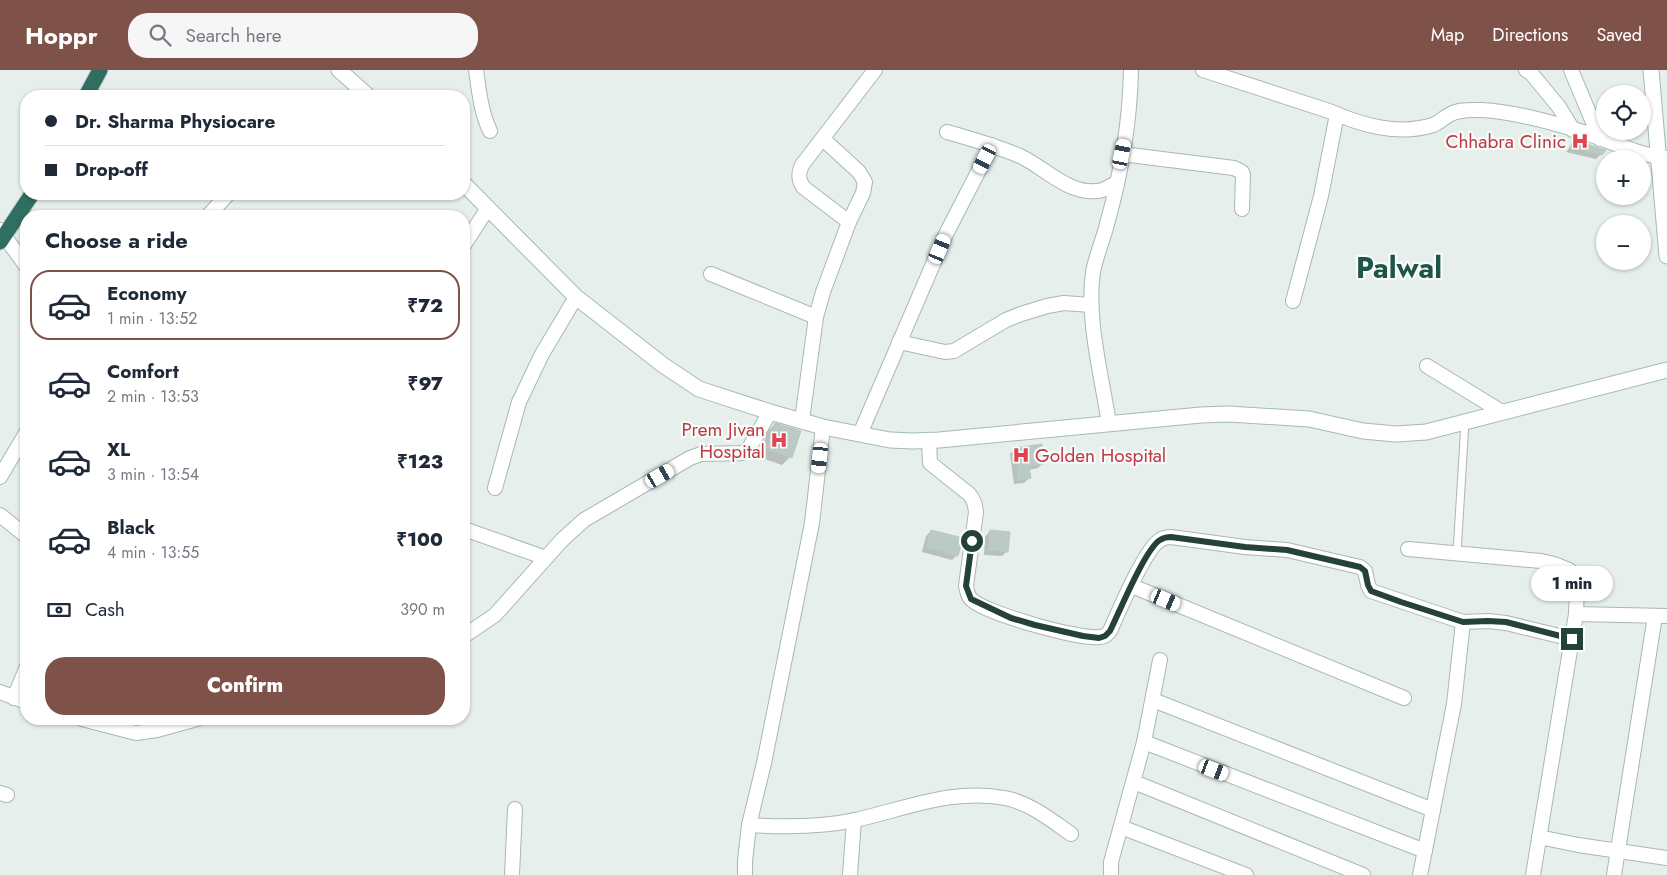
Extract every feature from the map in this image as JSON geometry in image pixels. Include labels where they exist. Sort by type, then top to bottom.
[{"type":"highway","points":[[89,90],[100,70]]},
{"type":"highway","points":[[1,236],[20,210]]},
{"type":"main road","points":[[339,70],[361,90]]},
{"type":"main road","points":[[1651,70],[1663,151]]},
{"type":"main road","points":[[1662,70],[1667,256]]},
{"type":"main road","points":[[470,190],[576,297],[663,365],[700,389],[823,427],[890,440],[929,441],[1201,415],[1229,414],[1309,419],[1363,431],[1396,434],[1426,432],[1667,370]]},
{"type":"street","points":[[476,70],[479,98],[485,121],[490,131]]},
{"type":"street","points":[[849,222],[803,187],[799,182],[799,172],[802,165],[875,70]]},
{"type":"street","points":[[1109,424],[1091,305],[1093,273],[1117,183],[1128,127],[1130,70]]},
{"type":"street","points":[[1203,70],[1362,123],[1402,130],[1435,124],[1450,114],[1459,111],[1484,110],[1536,119],[1596,138]]},
{"type":"street","points":[[1526,70],[1531,73],[1559,107],[1574,130]]},
{"type":"street","points":[[1571,70],[1596,129]]},
{"type":"street","points":[[1293,301],[1321,196],[1337,114]]},
{"type":"street","points":[[947,132],[992,145],[1022,157],[1074,188],[1102,190],[1117,183]]},
{"type":"street","points":[[802,420],[816,317],[822,292],[849,222],[863,193],[865,182],[859,172],[822,139]]},
{"type":"street","points":[[1605,140],[1663,151]]},
{"type":"street","points":[[860,434],[946,234],[992,145]]},
{"type":"street","points":[[1122,154],[1239,170],[1243,175],[1242,209]]},
{"type":"street","points":[[213,210],[223,200]]},
{"type":"street","points":[[470,235],[488,208]]},
{"type":"street","points":[[1,236],[20,259]]},
{"type":"street","points":[[711,274],[816,317]]},
{"type":"street","points":[[495,488],[520,402],[542,354],[576,297]]},
{"type":"street","points":[[899,342],[945,352],[954,351],[1006,320],[1020,314],[1056,304],[1091,305]]},
{"type":"street","points":[[1426,366],[1502,412]]},
{"type":"street","points":[[470,632],[495,615],[562,540],[584,520],[690,458],[701,454],[743,453],[748,450],[770,412]]},
{"type":"street","points":[[745,875],[749,825],[764,763],[812,524],[823,427]]},
{"type":"street","points":[[929,441],[930,463],[974,500],[976,512],[966,586],[971,599],[1011,618],[1083,636],[1099,638],[1105,636],[1110,631],[1141,565],[1152,547],[1159,540],[1171,537],[1245,547],[1287,550],[1360,567],[1365,571],[1371,591],[1463,622],[1506,622],[1572,639]]},
{"type":"street","points":[[0,477],[20,443]]},
{"type":"street","points":[[0,515],[20,531]]},
{"type":"street","points":[[470,531],[546,558]]},
{"type":"street","points":[[1408,550],[1541,561],[1569,570],[1574,575],[1577,586],[1576,614],[1533,875]]},
{"type":"street","points":[[1132,586],[1404,698]]},
{"type":"street","points":[[1576,614],[1661,616],[1614,875]]},
{"type":"street","points":[[1420,875],[1454,704],[1463,622]]},
{"type":"street","points":[[1111,875],[1110,862],[1144,742],[1160,660]]},
{"type":"street","points":[[0,692],[20,700]]},
{"type":"street","points":[[1153,700],[1433,810]]},
{"type":"street","points":[[105,725],[136,733],[176,725]]},
{"type":"street","points":[[1144,742],[1425,851]]},
{"type":"street","points":[[1134,782],[1363,875]]},
{"type":"street","points":[[749,825],[780,827],[854,820],[942,798],[979,795],[1017,801],[1033,809],[1071,834]]},
{"type":"street","points":[[512,875],[515,810]]},
{"type":"street","points":[[850,875],[854,820]]},
{"type":"street","points":[[1121,827],[1246,875]]},
{"type":"street","points":[[1539,837],[1578,846],[1667,858]]},
{"type":"lane","points":[[1457,553],[1466,422]]},
{"type":"building","points":[[1575,139],[1606,150],[1596,150],[1596,154],[1570,147]]},
{"type":"building","points":[[775,423],[801,431],[792,458],[766,449]]},
{"type":"building","points":[[1042,444],[1044,464],[1029,466],[1031,478],[1018,480],[1015,448]]},
{"type":"building","points":[[931,530],[963,538],[958,556],[926,547]]},
{"type":"building","points":[[990,530],[1010,532],[1008,552],[988,550]]},
{"type":"place","name":"Chhabra Clinic","points":[[1580,141]]},
{"type":"place","name":"Prem Jivan Hospital","points":[[779,440]]},
{"type":"place","name":"Golden Hospital","points":[[1021,455]]},
{"type":"district","name":"Palwal","points":[[1399,268]]},
{"type":"route","points":[[972,541],[966,586],[971,599],[978,604],[1011,618],[1083,636],[1099,638],[1105,636],[1110,631],[1141,565],[1152,547],[1159,540],[1171,537],[1245,547],[1287,550],[1360,567],[1367,575],[1371,591],[1401,602],[1463,622],[1506,622],[1572,639]]}]
